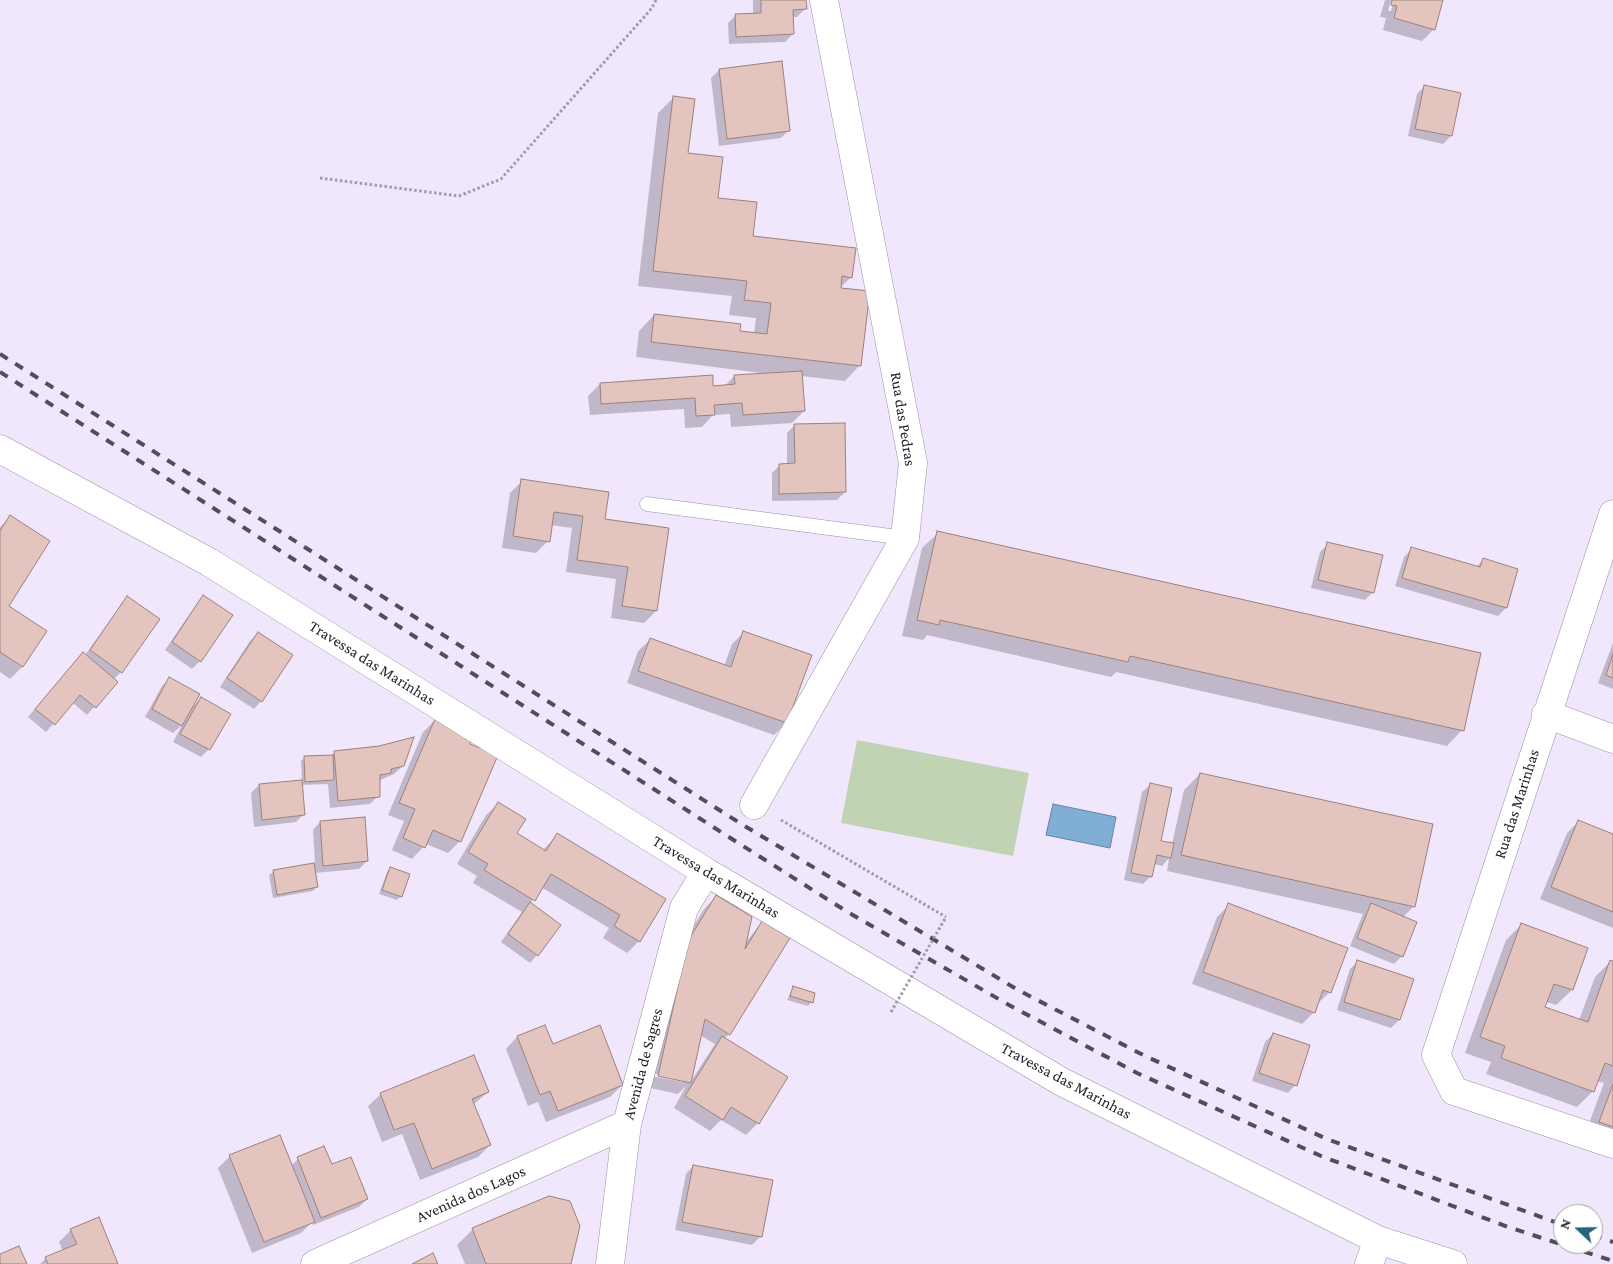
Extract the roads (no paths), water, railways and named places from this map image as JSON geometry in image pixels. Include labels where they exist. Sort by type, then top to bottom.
[{"type":"street","name":"Rua das Pedras","points":[[754,805],[906,538],[913,463],[824,0]]},
{"type":"street","name":"Travessa das Marinhas","points":[[0,449],[209,562],[706,872],[1062,1082],[1374,1252],[1453,1264]]},
{"type":"street","name":"Rua das Marinhas","points":[[1613,514],[1436,1054],[1454,1091],[1613,1144]]},
{"type":"street","points":[[1546,714],[1613,739]]},
{"type":"street","name":"Avenida de Sagres","points":[[610,1264],[626,1124],[684,908],[706,872]]},
{"type":"street","name":"Avenida dos Lagos","points":[[315,1264],[626,1124]]},
{"type":"lane","points":[[647,504],[906,538]]},
{"type":"water","points":[[1053,804],[1116,817],[1110,848],[1046,835]]},
{"type":"railway","points":[[0,354],[743,825],[1018,990],[1145,1056],[1327,1139],[1553,1221]]},
{"type":"railway","points":[[0,372],[846,911],[1009,1005],[1137,1073],[1321,1156],[1508,1227],[1613,1261]]},
{"type":"railway","points":[[1603,1238],[1613,1242]]}]
